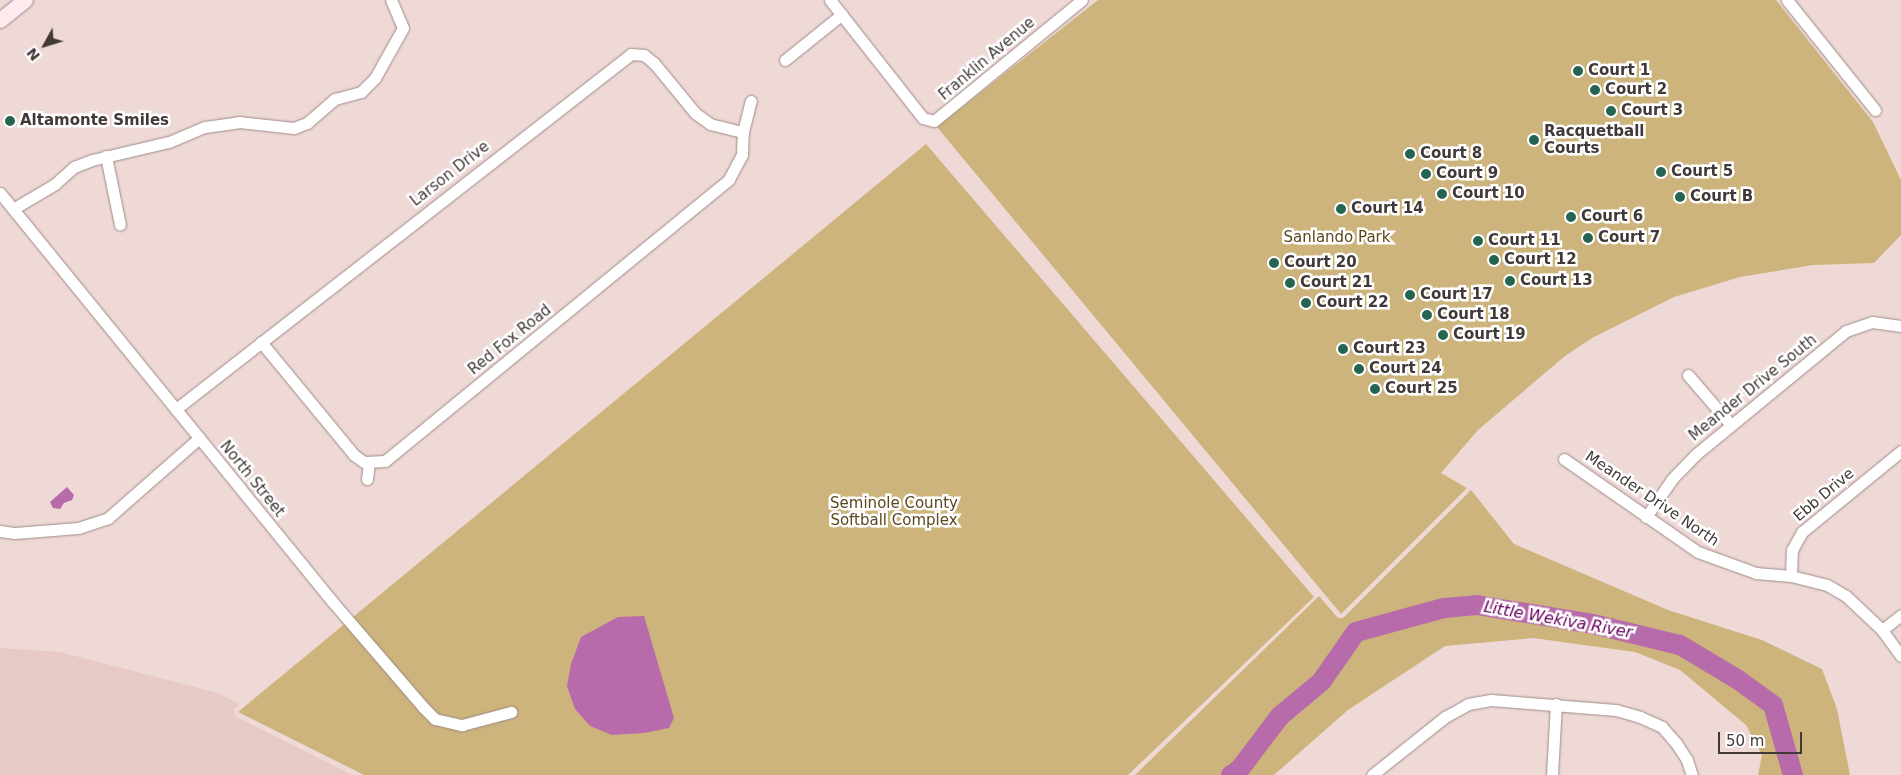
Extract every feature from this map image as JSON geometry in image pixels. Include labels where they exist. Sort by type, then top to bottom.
[{"type":"main road","points":[[0,20],[25,0]]},
{"type":"street","points":[[13,209],[55,184],[74,167],[106,156],[169,142],[205,127],[238,122],[294,128],[307,122],[335,99],[361,92],[375,78],[403,28],[391,0]]},
{"type":"street","points":[[786,60],[842,14],[830,0]]},
{"type":"street","points":[[1787,0],[1874,110]]},
{"type":"street","name":"Franklin Avenue","points":[[842,14],[923,118],[934,120],[1079,1]]},
{"type":"street","name":"Larson Drive","points":[[176,409],[631,54],[644,55],[654,63],[695,113],[710,124],[743,132]]},
{"type":"street","name":"Red Fox Road","points":[[369,463],[386,461],[729,179],[742,155],[743,132],[751,101]]},
{"type":"street","points":[[106,156],[120,225]]},
{"type":"street","name":"North Street","points":[[0,193],[331,600],[436,720],[462,725],[511,712]]},
{"type":"street","name":"Meander Drive South","points":[[1646,517],[1672,479],[1731,425],[1846,331],[1872,322],[1901,326]]},
{"type":"street","points":[[261,342],[354,455],[369,463],[367,479]]},
{"type":"street","points":[[1688,374],[1731,425]]},
{"type":"street","points":[[0,531],[15,533],[78,528],[108,518],[199,438]]},
{"type":"street","name":"Ebb Drive","points":[[1791,576],[1792,550],[1802,532],[1901,451]]},
{"type":"street","name":"Meander Drive North","points":[[1564,459],[1698,552],[1729,565],[1756,573],[1791,576],[1833,588],[1882,630],[1901,656]]},
{"type":"street","points":[[1882,630],[1901,615]]},
{"type":"street","points":[[1372,775],[1445,717],[1468,704],[1491,700],[1616,710],[1662,727],[1687,760],[1692,775]]},
{"type":"street","points":[[1552,775],[1556,704]]},
{"type":"shaded area","points":[[67,487],[74,495],[72,500],[64,503],[60,509],[53,508],[50,502]]},
{"type":"shaded area","points":[[644,616],[674,718],[669,728],[644,733],[612,735],[590,726],[575,709],[567,686],[571,664],[581,637],[618,617]]},
{"type":"shaded area","points":[[0,648],[60,652],[218,693],[239,704],[234,709],[235,716],[352,775],[0,775]]},
{"type":"green space","name":"Sanlando Park","points":[[1098,0],[1776,0],[1873,122],[1901,180],[1901,235],[1874,263],[1813,265],[1740,277],[1674,297],[1592,338],[1565,356],[1478,430],[1441,473],[1467,488],[1341,614],[937,127]]},
{"type":"green space","name":"Seminole County Softball Complex","points":[[926,144],[1314,597],[1128,775],[364,775],[238,712]]},
{"type":"green space","points":[[1471,490],[1514,544],[1668,610],[1762,640],[1822,669],[1837,709],[1850,775],[1758,775],[1762,755],[1746,725],[1680,670],[1635,652],[1533,638],[1445,646],[1348,710],[1274,775],[1135,775],[1319,596],[1338,618],[1343,618]]},
{"type":"waterway","name":"Little Wekiva River","points":[[1231,775],[1239,770],[1280,716],[1321,682],[1356,632],[1444,608],[1477,605],[1593,624],[1680,645],[1737,679],[1773,705],[1793,775]]},
{"type":"place","name":"Court 1","points":[[1578,71]]},
{"type":"place","name":"Court 2","points":[[1595,90]]},
{"type":"place","name":"Court 3","points":[[1611,111]]},
{"type":"place","name":"Altamonte Smiles","points":[[10,121]]},
{"type":"place","name":"Racquetball Courts","points":[[1534,140]]},
{"type":"place","name":"Court 8","points":[[1410,154]]},
{"type":"place","name":"Court 5","points":[[1661,172]]},
{"type":"place","name":"Court 9","points":[[1426,174]]},
{"type":"place","name":"Court 10","points":[[1442,194]]},
{"type":"place","name":"Court B","points":[[1680,197]]},
{"type":"place","name":"Court 14","points":[[1341,209]]},
{"type":"place","name":"Court 6","points":[[1571,217]]},
{"type":"place","name":"Court 7","points":[[1588,238]]},
{"type":"place","name":"Court 11","points":[[1478,241]]},
{"type":"place","name":"Court 12","points":[[1494,260]]},
{"type":"place","name":"Court 20","points":[[1274,263]]},
{"type":"place","name":"Court 13","points":[[1510,281]]},
{"type":"place","name":"Court 21","points":[[1290,283]]},
{"type":"place","name":"Court 17","points":[[1410,295]]},
{"type":"place","name":"Court 22","points":[[1306,303]]},
{"type":"place","name":"Court 18","points":[[1427,315]]},
{"type":"place","name":"Court 19","points":[[1443,335]]},
{"type":"place","name":"Court 23","points":[[1343,349]]},
{"type":"place","name":"Court 24","points":[[1359,369]]},
{"type":"place","name":"Court 25","points":[[1375,389]]}]
